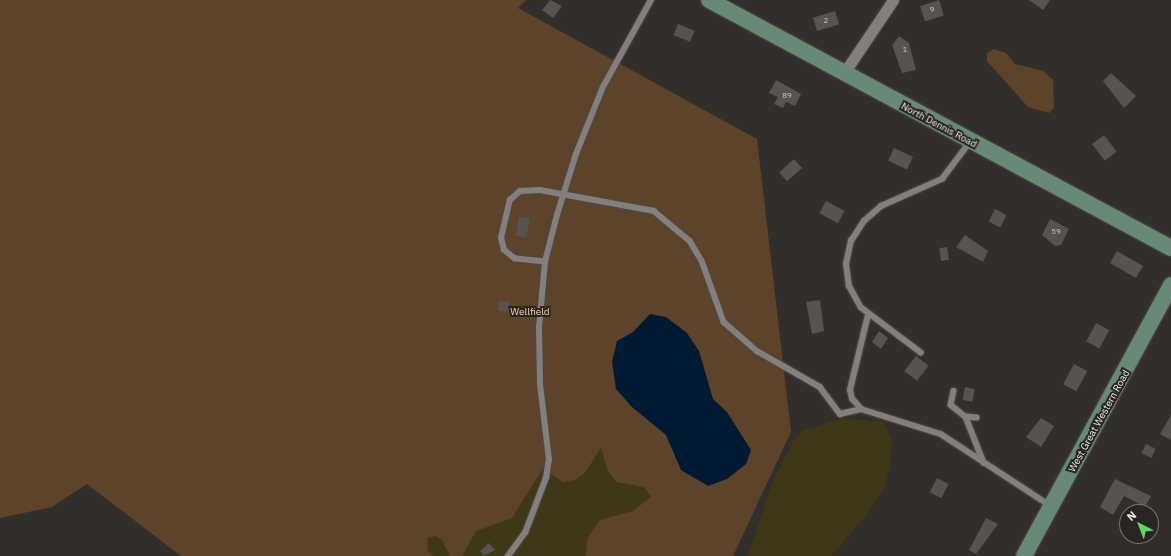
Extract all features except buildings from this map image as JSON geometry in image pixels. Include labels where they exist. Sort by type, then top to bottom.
[{"type":"main road","name":"North Dennis Road","points":[[709,0],[970,142],[1171,248]]},
{"type":"main road","name":"West Great Western Road","points":[[1024,556],[1171,285]]},
{"type":"street","points":[[844,73],[894,0]]},
{"type":"lane","points":[[508,556],[525,533],[546,478],[549,460],[540,351],[546,262],[563,194],[611,69],[651,0]]},
{"type":"lane","points":[[921,353],[868,315],[849,286],[846,264],[851,241],[864,221],[881,206],[942,179],[970,142]]},
{"type":"lane","points":[[546,262],[515,259],[504,250],[501,238],[510,200],[528,188],[643,208],[664,217],[690,240],[702,261],[729,326],[757,351],[820,387],[840,414],[861,409]]},
{"type":"lane","points":[[868,315],[850,390],[852,399],[861,409],[940,434],[1051,506]]},
{"type":"lane","points":[[954,392],[951,405],[966,416],[977,418]]},
{"type":"lane","points":[[966,416],[984,463]]},
{"type":"green space","name":"Wellfield","points":[[0,0],[526,0],[518,8],[757,139],[791,432],[733,556],[181,556],[87,484],[52,507],[0,518]]},
{"type":"green space","points":[[994,49],[1006,53],[1015,64],[1043,71],[1053,80],[1054,107],[1049,113],[1028,107],[987,61],[987,53]]},
{"type":"sand","points":[[843,418],[884,422],[893,443],[886,485],[865,517],[831,556],[748,556],[773,481],[793,441],[802,431]]},
{"type":"sand","points":[[601,448],[608,471],[616,482],[644,487],[651,497],[633,511],[600,520],[587,539],[586,556],[462,556],[476,531],[512,518],[543,468],[563,482],[575,480],[584,474]]},
{"type":"sand","points":[[436,536],[442,540],[450,556],[433,556],[428,551],[427,538]]},
{"type":"water","points":[[650,314],[666,317],[687,333],[699,351],[713,399],[727,412],[751,450],[746,464],[727,479],[708,486],[681,470],[666,435],[632,407],[616,389],[612,362],[617,341],[633,332]]}]
